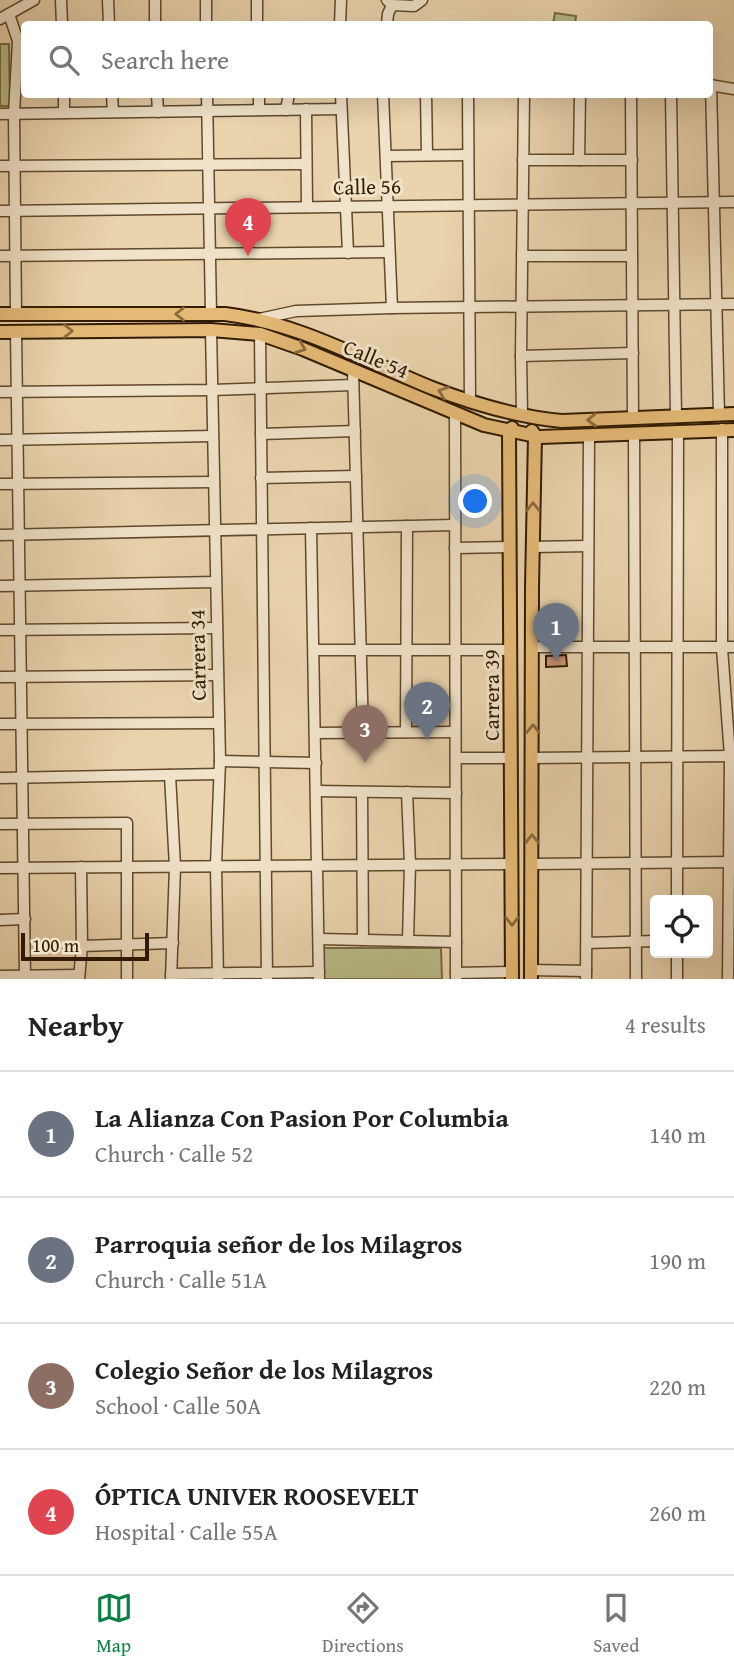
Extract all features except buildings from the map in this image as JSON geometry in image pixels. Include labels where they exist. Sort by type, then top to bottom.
[{"type":"main road","name":"Calle 54","points":[[0,314],[211,314],[259,319],[312,336],[470,402],[522,415],[562,421],[734,414]]},
{"type":"main road","name":"Calle 54","points":[[0,332],[211,330],[260,334],[303,349],[353,378],[484,425],[535,436],[555,438],[728,429]]},
{"type":"main road","points":[[509,432],[522,415],[535,436]]},
{"type":"main road","points":[[484,425],[498,432],[509,454]]},
{"type":"main road","name":"Carrera 39","points":[[509,432],[512,976]]},
{"type":"main road","name":"Carrera 39","points":[[531,975],[535,436]]},
{"type":"main road","points":[[533,461],[540,444],[555,438]]},
{"type":"main road","points":[[510,587],[513,593],[521,597],[529,594],[532,587]]},
{"type":"main road","points":[[510,621],[514,615],[521,613],[530,617],[532,624]]},
{"type":"main road","points":[[511,781],[518,792],[527,791],[532,784]]},
{"type":"main road","points":[[510,814],[513,807],[523,804],[529,807],[532,814]]},
{"type":"street","points":[[16,314],[14,114],[18,41],[4,16],[34,0]]},
{"type":"street","points":[[61,0],[62,21]]},
{"type":"street","points":[[108,0],[109,21]]},
{"type":"street","points":[[155,0],[155,21]]},
{"type":"street","points":[[206,0],[206,21]]},
{"type":"street","points":[[257,0],[257,21]]},
{"type":"street","points":[[340,21],[341,0]]},
{"type":"street","points":[[387,21],[390,3],[414,6],[422,0]]},
{"type":"street","points":[[713,86],[734,89]]},
{"type":"street","points":[[64,98],[64,113]]},
{"type":"street","points":[[112,98],[113,112]]},
{"type":"street","points":[[157,98],[158,112]]},
{"type":"street","points":[[207,98],[211,314]]},
{"type":"street","points":[[259,98],[259,110]]},
{"type":"street","points":[[286,110],[288,98]]},
{"type":"street","points":[[341,98],[348,253]]},
{"type":"street","points":[[383,98],[391,308]]},
{"type":"street","points":[[426,98],[427,155]]},
{"type":"street","points":[[468,98],[470,402]]},
{"type":"street","points":[[522,415],[520,356],[524,98]]},
{"type":"street","points":[[579,160],[580,98]]},
{"type":"street","points":[[631,98],[633,418]]},
{"type":"street","points":[[671,98],[676,416]]},
{"type":"street","points":[[710,98],[719,415]]},
{"type":"street","points":[[306,109],[307,208]]},
{"type":"street","points":[[0,114],[341,109]]},
{"type":"street","points":[[386,156],[468,155]]},
{"type":"street","points":[[523,160],[632,160]]},
{"type":"street","points":[[0,166],[305,164]]},
{"type":"street","name":"Calle 56","points":[[0,211],[734,202]]},
{"type":"street","points":[[0,256],[389,252]]},
{"type":"street","points":[[522,256],[632,256]]},
{"type":"street","points":[[259,319],[296,311],[391,308],[734,304]]},
{"type":"street","name":"Carrera 34","points":[[211,330],[220,761],[216,865],[218,977]]},
{"type":"street","points":[[16,332],[25,977]]},
{"type":"street","points":[[260,334],[267,977]]},
{"type":"street","points":[[520,356],[633,353]]},
{"type":"street","points":[[0,392],[212,390],[353,378],[363,733]]},
{"type":"street","points":[[455,413],[456,976],[512,976]]},
{"type":"street","points":[[728,429],[722,648],[732,756],[728,979]]},
{"type":"street","points":[[677,895],[678,430]]},
{"type":"street","points":[[261,434],[355,432]]},
{"type":"street","points":[[635,433],[636,979]]},
{"type":"street","points":[[531,975],[586,975],[589,435]]},
{"type":"street","points":[[0,440],[213,436]]},
{"type":"street","points":[[261,478],[356,475]]},
{"type":"street","points":[[0,484],[214,482]]},
{"type":"street","points":[[0,535],[455,525]]},
{"type":"street","points":[[406,732],[407,526]]},
{"type":"street","points":[[170,775],[175,867],[171,977],[319,976],[312,528]]},
{"type":"street","points":[[533,547],[588,546]]},
{"type":"street","points":[[455,548],[509,547]]},
{"type":"street","points":[[0,586],[216,582]]},
{"type":"street","points":[[0,630],[217,628]]},
{"type":"street","points":[[532,648],[734,647]]},
{"type":"street","points":[[315,650],[511,650]]},
{"type":"street","points":[[0,677],[218,675]]},
{"type":"street","points":[[0,724],[219,723]]},
{"type":"street","points":[[315,733],[455,732]]},
{"type":"street","points":[[532,758],[732,756]]},
{"type":"street","points":[[456,758],[511,758]]},
{"type":"street","points":[[220,761],[316,763]]},
{"type":"street","points":[[0,778],[219,774]]},
{"type":"street","points":[[316,791],[456,793]]},
{"type":"street","points":[[362,792],[362,940]]},
{"type":"street","points":[[407,792],[410,864],[408,942]]},
{"type":"street","points":[[0,824],[127,823],[127,979]]},
{"type":"street","points":[[532,864],[731,862]]},
{"type":"street","points":[[0,868],[512,864]]},
{"type":"street","points":[[0,976],[79,977],[82,946],[81,867]]},
{"type":"street","points":[[0,919],[25,919]]},
{"type":"street","points":[[319,939],[456,942]]},
{"type":"street","points":[[587,943],[650,941]]},
{"type":"street","points":[[82,946],[173,943]]},
{"type":"street","points":[[677,958],[677,979]]},
{"type":"green space","points":[[555,13],[576,16],[575,21],[554,21]]},
{"type":"green space","points":[[0,44],[9,44],[10,106],[0,106]]},
{"type":"green space","points":[[321,948],[441,948],[442,979],[322,979]]},
{"type":"place","name":"ÓPTICA UNIVER ROOSEVELT","points":[[248,256]]},
{"type":"place","name":"La Alianza Con Pasion Por Columbia","points":[[556,661]]},
{"type":"place","name":"Parroquia señor de los Milagros","points":[[427,740]]},
{"type":"place","name":"Colegio Señor de los Milagros","points":[[365,763]]}]
